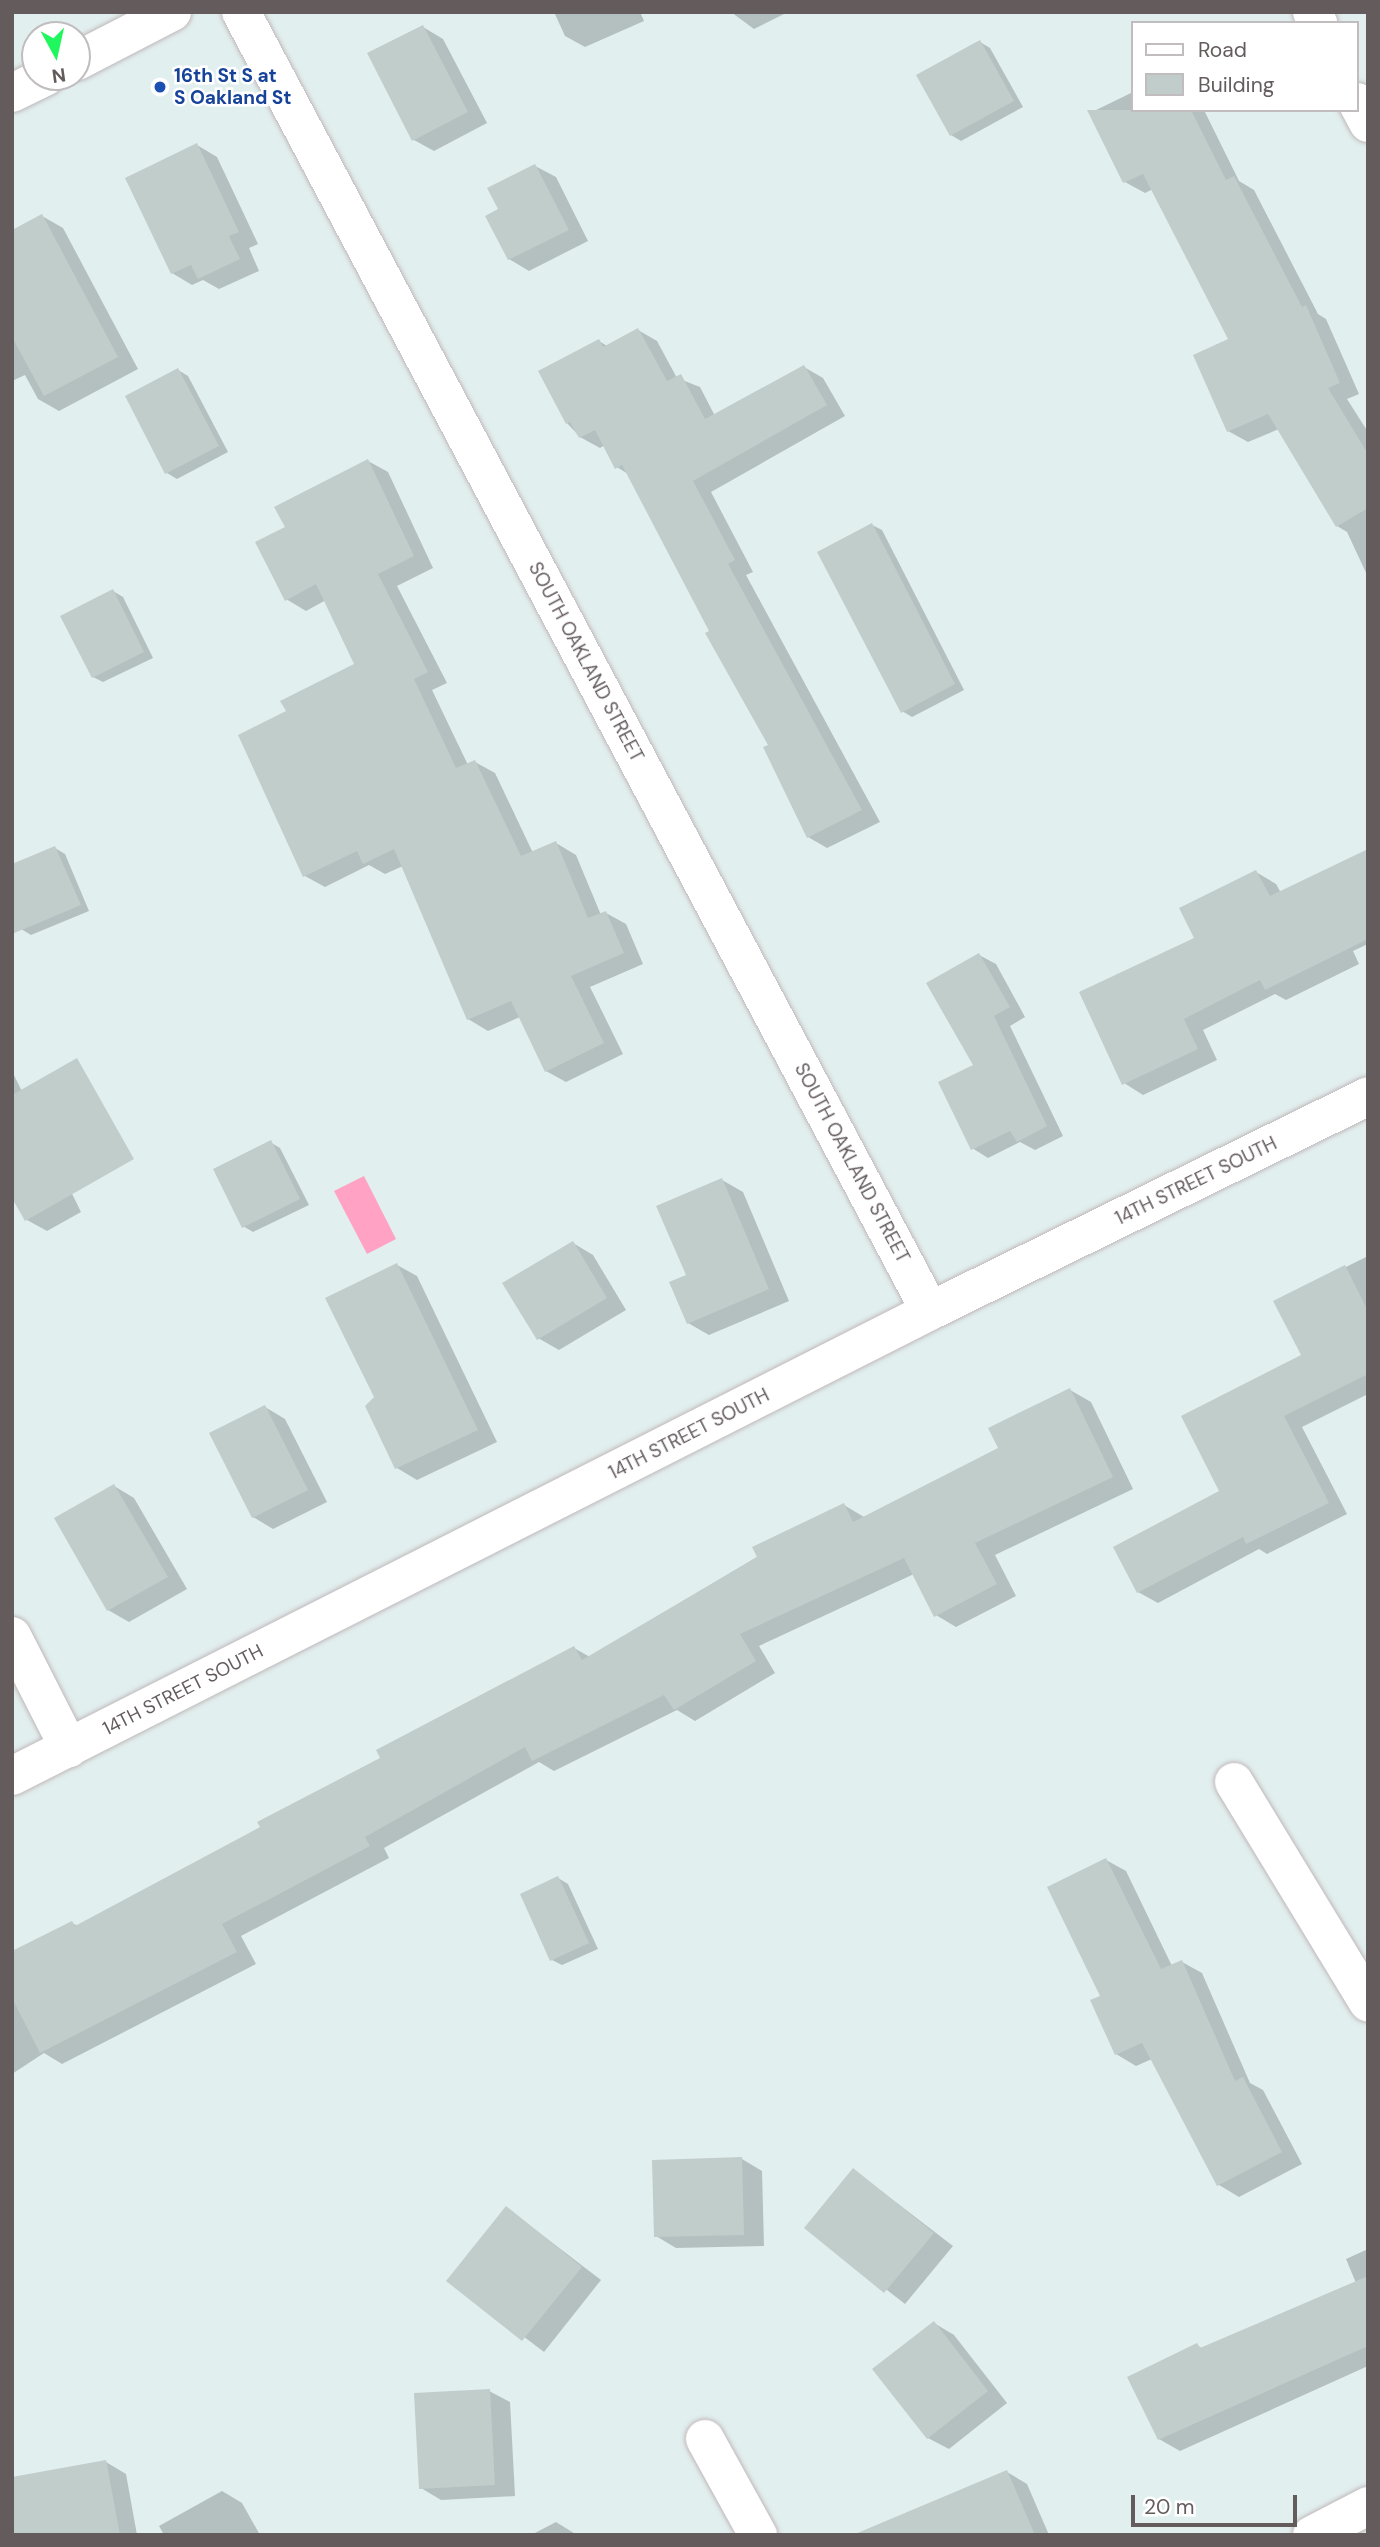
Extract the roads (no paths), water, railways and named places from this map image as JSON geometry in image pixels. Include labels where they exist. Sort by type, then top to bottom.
[{"type":"street","points":[[91,54],[172,12]]},
{"type":"street","name":"SOUTH OAKLAND STREET","points":[[241,12],[930,1311]]},
{"type":"street","points":[[1359,106],[1368,123]]},
{"type":"street","name":"14TH STREET SOUTH","points":[[12,1776],[930,1311],[1368,1096]]},
{"type":"street","points":[[12,1636],[69,1748]]},
{"type":"street","points":[[1234,1782],[1368,2002]]},
{"type":"street","points":[[705,2439],[758,2535]]},
{"type":"street","points":[[1312,2535],[1368,2506]]},
{"type":"place","name":"16th St S at S Oakland St","points":[[160,87]]}]
